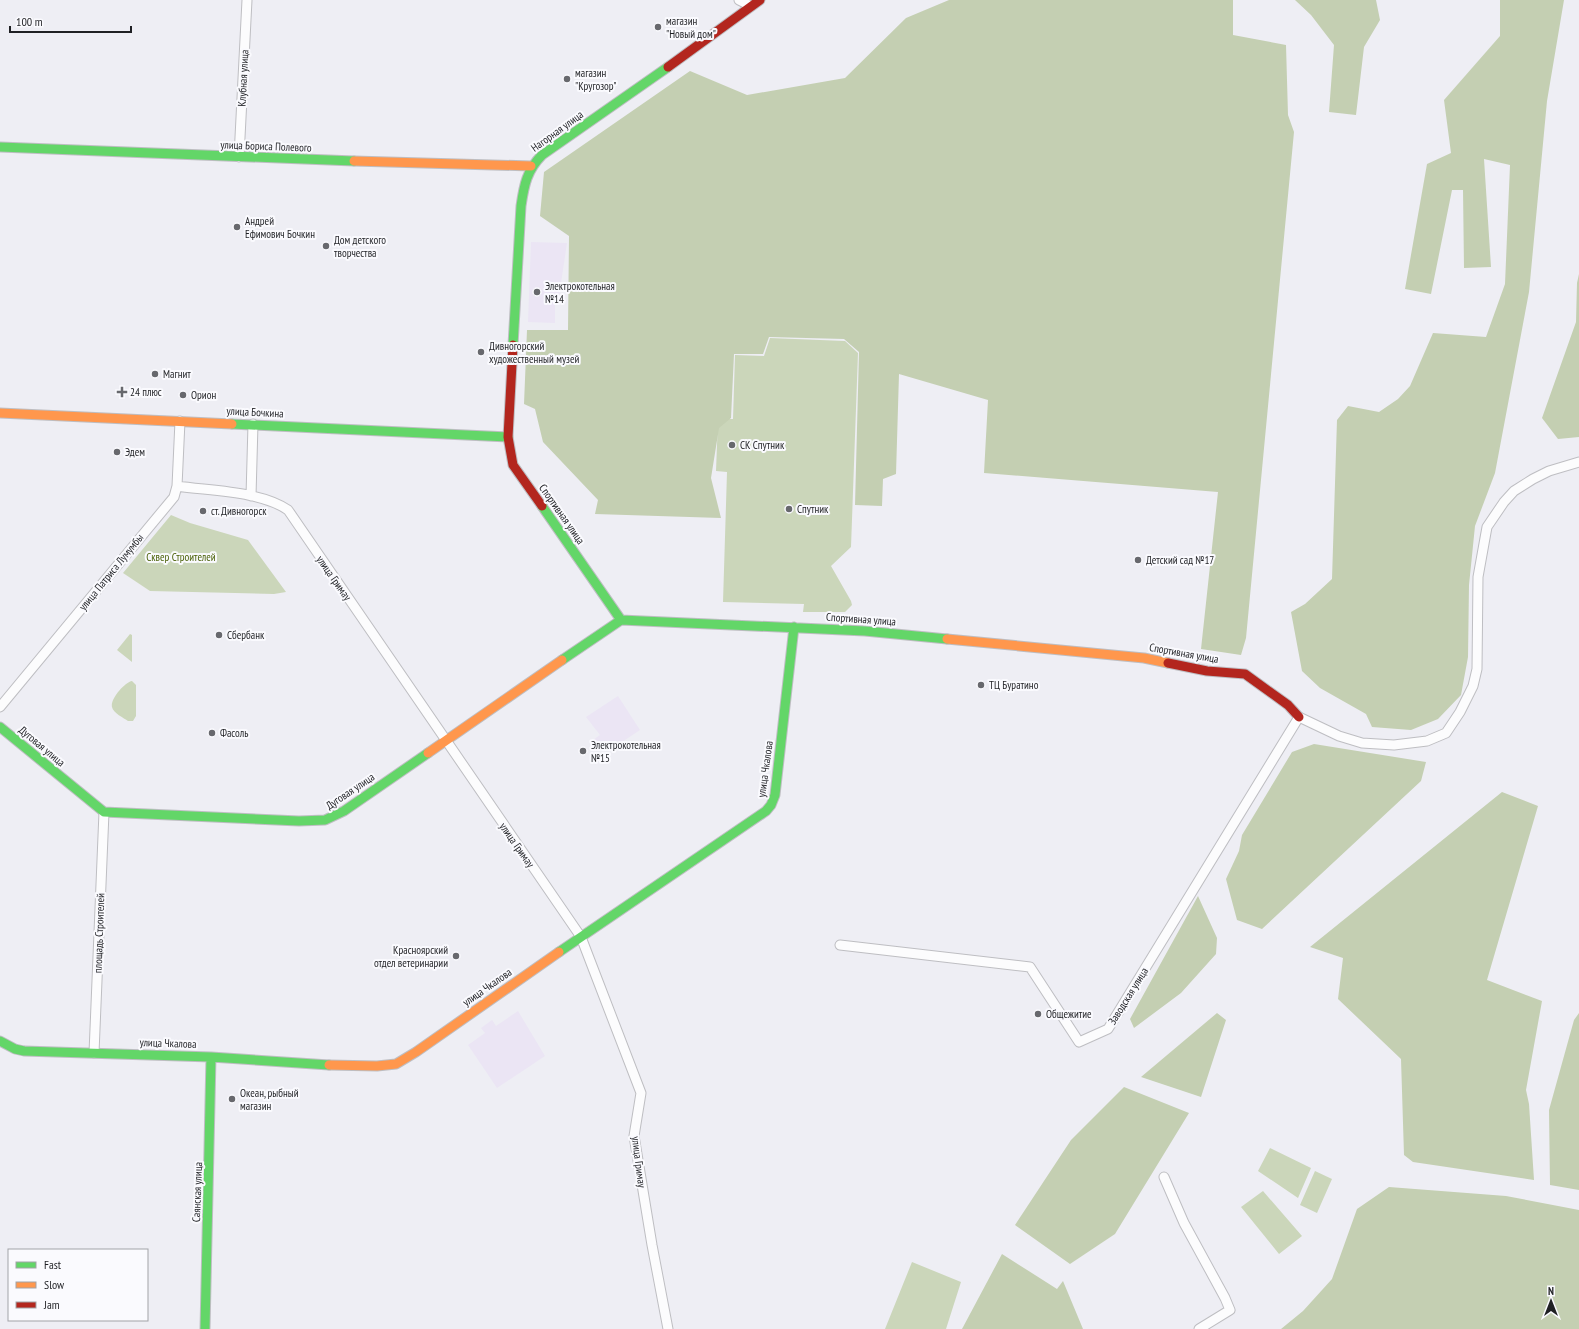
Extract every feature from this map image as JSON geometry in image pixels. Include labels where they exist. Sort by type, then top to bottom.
[{"type":"main road","name":"Нагорная улица","points":[[508,437],[521,206],[523,190],[531,166],[542,155],[628,96],[760,0]]},
{"type":"main road","name":"улица Бориса Полевого","points":[[0,147],[443,165],[531,166]]},
{"type":"main road","name":"улица Бочкина","points":[[0,413],[508,437]]},
{"type":"main road","name":"Спортивная улица","points":[[508,437],[513,465],[621,620],[865,631],[1144,658],[1206,671],[1246,674],[1288,705],[1299,717]]},
{"type":"main road","name":"Дуговая улица","points":[[0,727],[104,812],[299,821],[325,820],[344,811],[444,740],[621,620]]},
{"type":"main road","name":"улица Чкалова","points":[[0,1041],[15,1049],[24,1051],[211,1057],[313,1065],[377,1066],[396,1064],[416,1052],[766,811],[772,805],[775,795],[794,627]]},
{"type":"main road","name":"Саянская улица","points":[[205,1329],[211,1057]]},
{"type":"street","name":"Клубная улица","points":[[239,157],[247,0]]},
{"type":"street","points":[[738,0],[751,6]]},
{"type":"street","name":"улица Патриса Лумумбы","points":[[0,707],[174,497],[177,486],[180,421]]},
{"type":"street","points":[[251,496],[253,424]]},
{"type":"street","points":[[1299,717],[1339,736],[1362,743],[1394,745],[1427,741],[1446,733],[1463,706],[1473,686],[1477,669],[1478,577],[1487,527],[1504,502],[1514,491],[1549,471],[1579,462]]},
{"type":"street","name":"улица Гримау","points":[[177,486],[251,496],[279,504],[288,510],[444,740],[581,937],[641,1093],[634,1136],[668,1329]]},
{"type":"street","name":"Заводская улица","points":[[840,945],[1030,967],[1079,1042],[1108,1029],[1299,717]]},
{"type":"street","name":"площадь Строителей","points":[[94,1053],[104,812]]},
{"type":"street","points":[[1164,1177],[1184,1223],[1226,1298],[1230,1310],[1199,1329]]},
{"type":"shaded area","points":[[531,242],[567,243],[558,303],[555,304],[555,323],[528,322]]},
{"type":"shaded area","points":[[618,696],[640,730],[610,750],[607,747],[601,751],[593,740],[600,735],[586,717]]},
{"type":"shaded area","points":[[518,1011],[545,1056],[497,1088],[468,1045],[485,1033],[481,1028],[492,1020],[496,1026]]},
{"type":"green space","points":[[949,0],[1233,0],[1233,35],[1286,45],[1288,115],[1294,132],[1246,638],[1241,655],[1201,649],[1218,492],[984,473],[988,400],[899,374],[896,474],[883,479],[882,506],[855,505],[859,352],[844,339],[769,337],[763,354],[734,354],[731,418],[719,428],[711,478],[721,518],[595,514],[598,500],[543,442],[535,409],[524,404],[527,330],[568,330],[569,236],[540,216],[544,172],[690,71],[747,95],[845,78],[906,18]]},
{"type":"green space","points":[[1295,0],[1376,0],[1380,20],[1364,47],[1356,115],[1329,112],[1334,45],[1311,15]]},
{"type":"green space","points":[[1500,0],[1564,0],[1547,101],[1529,292],[1495,473],[1475,526],[1469,585],[1468,657],[1461,695],[1438,719],[1411,730],[1372,727],[1366,714],[1320,688],[1302,671],[1291,612],[1305,604],[1332,579],[1337,420],[1348,406],[1379,412],[1398,399],[1410,386],[1433,333],[1486,337],[1505,284],[1510,165],[1484,159],[1491,267],[1464,268],[1463,190],[1452,190],[1431,294],[1405,289],[1427,164],[1451,153],[1444,100],[1500,36]]},
{"type":"green space","points":[[1579,274],[1579,437],[1558,439],[1542,418],[1576,322],[1577,283]]},
{"type":"green space","name":"Спутник","points":[[770,338],[845,341],[858,353],[851,547],[831,566],[851,601],[852,605],[845,612],[803,612],[804,604],[723,602],[727,472],[716,471],[718,419],[733,419],[735,355],[764,356]]},
{"type":"green space","name":"Сквер Строителей","points":[[171,515],[190,523],[248,540],[286,592],[274,594],[150,591],[123,573]]},
{"type":"green space","points":[[130,634],[132,635],[132,662],[117,650]]},
{"type":"green space","points":[[132,681],[136,685],[136,716],[133,721],[128,721],[114,711],[112,704],[119,691],[126,684]]},
{"type":"green space","points":[[1314,744],[1426,762],[1421,781],[1262,929],[1237,920],[1226,879],[1239,851],[1242,835],[1292,752]]},
{"type":"green space","points":[[1502,792],[1538,806],[1487,980],[1542,1001],[1526,1090],[1529,1104],[1534,1180],[1413,1162],[1404,1155],[1401,1059],[1338,999],[1343,958],[1310,947]]},
{"type":"green space","points":[[1198,896],[1217,938],[1216,954],[1181,993],[1134,1028],[1130,1019]]},
{"type":"green space","points":[[1217,1013],[1226,1020],[1201,1097],[1141,1077]]},
{"type":"green space","points":[[1579,1013],[1579,1190],[1550,1185],[1549,1110],[1574,1020]]},
{"type":"green space","points":[[1124,1087],[1189,1113],[1115,1234],[1070,1264],[1015,1225],[1071,1140]]},
{"type":"green space","points":[[1270,1148],[1311,1168],[1298,1198],[1258,1171]]},
{"type":"green space","points":[[1315,1171],[1332,1179],[1317,1213],[1300,1205]]},
{"type":"green space","points":[[1389,1187],[1506,1196],[1579,1210],[1579,1329],[1281,1329],[1303,1311],[1332,1279],[1357,1209]]},
{"type":"green space","points":[[1263,1191],[1302,1236],[1279,1254],[1241,1207]]},
{"type":"green space","points":[[1002,1254],[1057,1289],[1063,1281],[1083,1329],[962,1329]]},
{"type":"green space","points":[[912,1262],[961,1282],[946,1329],[885,1329]]},
{"type":"traffic: fast","points":[[513,345],[521,206],[523,191],[533,166],[542,155],[668,67]]},
{"type":"traffic: fast","points":[[0,147],[354,161]]},
{"type":"traffic: fast","points":[[232,424],[508,437]]},
{"type":"traffic: fast","points":[[542,506],[621,620],[865,631],[947,639]]},
{"type":"traffic: fast","points":[[562,660],[621,620]]},
{"type":"traffic: fast","points":[[559,952],[766,811],[771,805],[775,795],[794,627]]},
{"type":"traffic: fast","points":[[0,727],[104,812],[299,821],[325,820],[344,811],[428,753]]},
{"type":"traffic: fast","points":[[0,1041],[15,1049],[24,1051],[211,1057],[329,1065]]},
{"type":"traffic: fast","points":[[205,1329],[211,1057]]},
{"type":"traffic: slow","points":[[354,161],[531,166]]},
{"type":"traffic: slow","points":[[0,413],[232,424]]},
{"type":"traffic: slow","points":[[947,639],[1144,658],[1168,663]]},
{"type":"traffic: slow","points":[[428,753],[562,660]]},
{"type":"traffic: slow","points":[[329,1065],[377,1066],[396,1064],[416,1052],[559,952]]},
{"type":"traffic: jam","points":[[668,67],[760,0]]},
{"type":"traffic: jam","points":[[513,345],[508,437],[513,465],[542,506]]},
{"type":"traffic: jam","points":[[1168,663],[1207,671],[1245,674],[1288,705],[1299,717]]},
{"type":"place","name":"магазин \"Новый дом\"","points":[[658,27]]},
{"type":"place","name":"магазин \"Кругозор\"","points":[[567,79]]},
{"type":"place","name":"Андрей Ефимович Бочкин","points":[[237,227]]},
{"type":"place","name":"Дом детского творчества","points":[[326,246]]},
{"type":"place","name":"Электрокотельная №14","points":[[537,292]]},
{"type":"place","name":"Дивногорский художественный музей","points":[[481,352]]},
{"type":"place","name":"Магнит","points":[[155,374]]},
{"type":"place","name":"24 плюс","points":[[122,392]]},
{"type":"place","name":"Орион","points":[[183,395]]},
{"type":"place","name":"СК Спутник","points":[[732,445]]},
{"type":"place","name":"Эдем","points":[[117,452]]},
{"type":"place","name":"Спутник","points":[[789,509]]},
{"type":"place","name":"ст. Дивногорск","points":[[203,511]]},
{"type":"place","name":"Детский сад №17","points":[[1138,560]]},
{"type":"place","name":"Сбербанк","points":[[219,635]]},
{"type":"place","name":"ТЦ Буратино","points":[[981,685]]},
{"type":"place","name":"Фасоль","points":[[212,733]]},
{"type":"place","name":"Электрокотельная №15","points":[[583,751]]},
{"type":"place","name":"Красноярский отдел ветеринарии","points":[[456,956]]},
{"type":"place","name":"Общежитие","points":[[1038,1014]]},
{"type":"place","name":"Океан, рыбный магазин","points":[[232,1099]]}]
